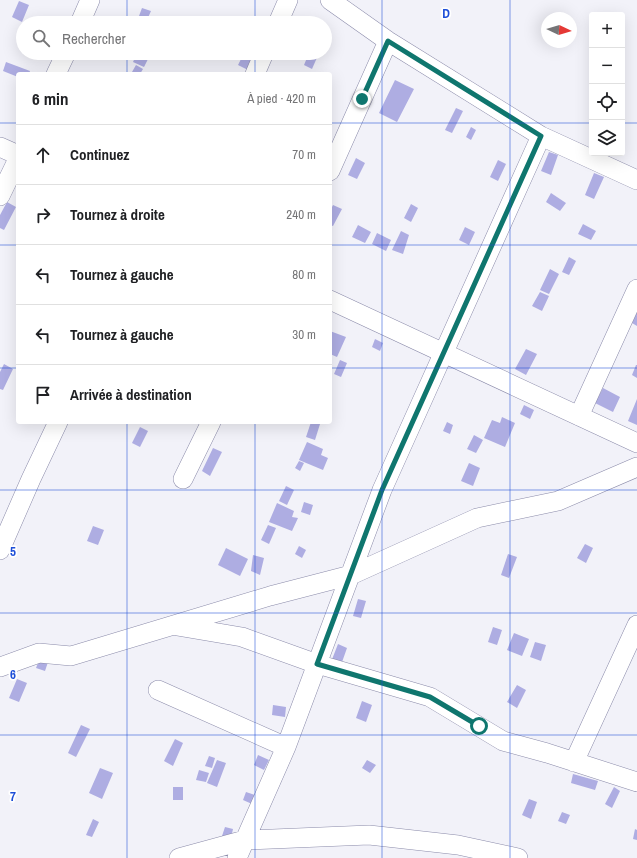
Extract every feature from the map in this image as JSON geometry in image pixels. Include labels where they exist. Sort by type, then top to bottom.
[{"type":"street","points":[[83,16],[90,0]]},
{"type":"street","points":[[281,16],[288,0]]},
{"type":"street","points":[[330,0],[388,41],[541,136],[637,180]]},
{"type":"street","points":[[332,167],[388,41]]},
{"type":"street","points":[[57,72],[63,60]]},
{"type":"street","points":[[256,72],[261,60]]},
{"type":"street","points":[[237,858],[286,747],[382,490],[541,136]]},
{"type":"street","points":[[0,147],[16,154]]},
{"type":"street","points":[[0,196],[16,163]]},
{"type":"street","points":[[579,416],[637,289]]},
{"type":"street","points":[[332,301],[637,443]]},
{"type":"street","points":[[0,550],[57,424]]},
{"type":"street","points":[[183,479],[210,424]]},
{"type":"street","points":[[0,667],[40,654],[71,656],[270,596],[351,575],[478,518],[558,501],[637,467]]},
{"type":"street","points":[[172,625],[242,637],[317,664],[430,697],[504,741],[637,782]]},
{"type":"street","points":[[574,762],[637,625]]},
{"type":"street","points":[[158,690],[286,747]]},
{"type":"street","points":[[179,858],[245,840],[369,835],[458,845],[518,858]]},
{"type":"building","points":[[19,1],[29,5],[24,16],[16,16],[16,19],[12,17]]},
{"type":"building","points":[[142,8],[151,11],[149,16],[139,16]]},
{"type":"building","points":[[134,60],[148,60],[144,67],[133,62]]},
{"type":"building","points":[[240,60],[253,60],[248,70],[238,65]]},
{"type":"building","points":[[306,60],[316,60],[312,69],[304,65]]},
{"type":"building","points":[[6,62],[30,71],[16,72],[16,76],[3,71]]},
{"type":"building","points":[[136,65],[143,69],[141,72],[132,72]]},
{"type":"building","points":[[395,80],[414,89],[397,122],[379,113]]},
{"type":"building","points":[[456,108],[463,111],[452,133],[445,130]]},
{"type":"building","points":[[471,127],[476,130],[471,140],[466,137]]},
{"type":"building","points":[[549,152],[558,155],[551,175],[541,171]]},
{"type":"building","points":[[356,158],[365,163],[357,179],[348,175]]},
{"type":"building","points":[[498,160],[506,164],[498,181],[490,177]]},
{"type":"building","points":[[594,173],[604,177],[594,199],[585,195]]},
{"type":"building","points":[[551,193],[566,203],[560,211],[546,202]]},
{"type":"building","points":[[7,202],[16,207],[4,230],[0,228],[0,215]]},
{"type":"building","points":[[411,204],[418,208],[411,222],[404,218]]},
{"type":"building","points":[[333,205],[342,209],[333,226],[332,226]]},
{"type":"building","points":[[583,224],[596,231],[591,240],[578,234]]},
{"type":"building","points":[[358,225],[371,232],[365,243],[352,237]]},
{"type":"building","points":[[465,227],[475,232],[469,245],[459,240]]},
{"type":"building","points":[[401,231],[409,235],[403,254],[392,250]]},
{"type":"building","points":[[377,233],[391,240],[386,251],[372,244]]},
{"type":"building","points":[[569,257],[576,261],[569,275],[562,272]]},
{"type":"building","points":[[550,269],[559,274],[549,294],[540,290]]},
{"type":"building","points":[[540,292],[549,296],[542,311],[532,306]]},
{"type":"building","points":[[637,312],[637,326],[632,323]]},
{"type":"building","points":[[332,332],[346,337],[337,357],[332,355]]},
{"type":"building","points":[[375,339],[383,343],[380,351],[372,347]]},
{"type":"building","points":[[526,349],[537,354],[526,375],[515,369]]},
{"type":"building","points":[[340,360],[347,363],[341,377],[334,374]]},
{"type":"building","points":[[4,364],[13,369],[3,390],[0,389],[0,372]]},
{"type":"building","points":[[637,365],[637,378],[632,375]]},
{"type":"building","points":[[603,388],[620,397],[613,412],[595,403]]},
{"type":"building","points":[[637,399],[637,425],[628,421]]},
{"type":"building","points":[[524,405],[534,410],[530,419],[520,414]]},
{"type":"building","points":[[502,417],[515,423],[505,447],[484,438],[492,420],[500,423]]},
{"type":"building","points":[[447,422],[453,425],[450,434],[443,431]]},
{"type":"building","points":[[310,424],[320,424],[315,440],[306,437]]},
{"type":"building","points":[[140,427],[148,431],[140,447],[132,443]]},
{"type":"building","points":[[474,435],[483,440],[476,453],[467,449]]},
{"type":"building","points":[[307,442],[323,449],[321,455],[328,458],[323,470],[299,460]]},
{"type":"building","points":[[213,448],[222,452],[210,476],[202,471]]},
{"type":"building","points":[[299,461],[304,463],[300,471],[295,468]]},
{"type":"building","points":[[469,463],[480,468],[473,486],[461,481]]},
{"type":"building","points":[[286,486],[294,490],[287,505],[279,501]]},
{"type":"building","points":[[304,502],[313,505],[310,515],[301,512]]},
{"type":"building","points":[[277,503],[294,511],[292,517],[298,518],[292,531],[269,522]]},
{"type":"building","points":[[268,525],[276,528],[269,544],[261,540]]},
{"type":"building","points":[[93,526],[104,530],[98,545],[87,541]]},
{"type":"building","points":[[585,544],[593,548],[586,563],[577,558]]},
{"type":"building","points":[[299,546],[306,550],[302,558],[295,554]]},
{"type":"building","points":[[226,548],[248,559],[240,576],[218,565]]},
{"type":"building","points":[[508,554],[517,557],[509,578],[501,575]]},
{"type":"building","points":[[253,555],[264,558],[260,575],[251,571]]},
{"type":"building","points":[[358,599],[366,601],[361,618],[353,616]]},
{"type":"building","points":[[493,627],[502,630],[497,645],[488,642]]},
{"type":"building","points":[[514,633],[529,639],[522,656],[507,650]]},
{"type":"building","points":[[535,642],[546,645],[541,661],[530,657]]},
{"type":"building","points":[[338,644],[347,648],[341,665],[331,662]]},
{"type":"building","points":[[40,658],[48,662],[45,671],[36,668]]},
{"type":"building","points":[[17,679],[27,683],[19,702],[9,698]]},
{"type":"building","points":[[517,685],[526,690],[517,708],[507,702]]},
{"type":"building","points":[[362,701],[372,705],[366,722],[356,718]]},
{"type":"building","points":[[273,705],[286,707],[285,717],[272,715]]},
{"type":"building","points":[[81,725],[90,729],[76,757],[68,753]]},
{"type":"building","points":[[175,739],[183,743],[173,766],[164,761]]},
{"type":"building","points":[[258,755],[269,760],[264,770],[254,765]]},
{"type":"building","points":[[209,756],[215,758],[212,768],[205,766]]},
{"type":"building","points":[[217,760],[226,763],[217,787],[207,783]]},
{"type":"building","points":[[367,760],[376,765],[370,773],[362,768]]},
{"type":"building","points":[[100,768],[113,773],[102,799],[89,793]]},
{"type":"building","points":[[199,770],[209,773],[206,782],[196,780]]},
{"type":"building","points":[[573,774],[598,781],[595,790],[571,783]]},
{"type":"building","points":[[173,787],[183,787],[183,800],[173,800]]},
{"type":"building","points":[[614,787],[620,791],[612,808],[605,804]]},
{"type":"building","points":[[246,792],[255,795],[252,804],[243,800]]},
{"type":"building","points":[[529,799],[537,802],[531,819],[522,815]]},
{"type":"building","points":[[562,812],[570,815],[566,824],[558,821]]},
{"type":"building","points":[[93,819],[99,822],[92,837],[86,835]]},
{"type":"building","points":[[225,827],[233,829],[231,838],[222,836]]},
{"type":"building","points":[[635,829],[637,830],[637,840],[633,839]]},
{"type":"route","points":[[362,99],[388,41],[541,136],[382,490],[317,664],[430,697],[479,726]]}]
